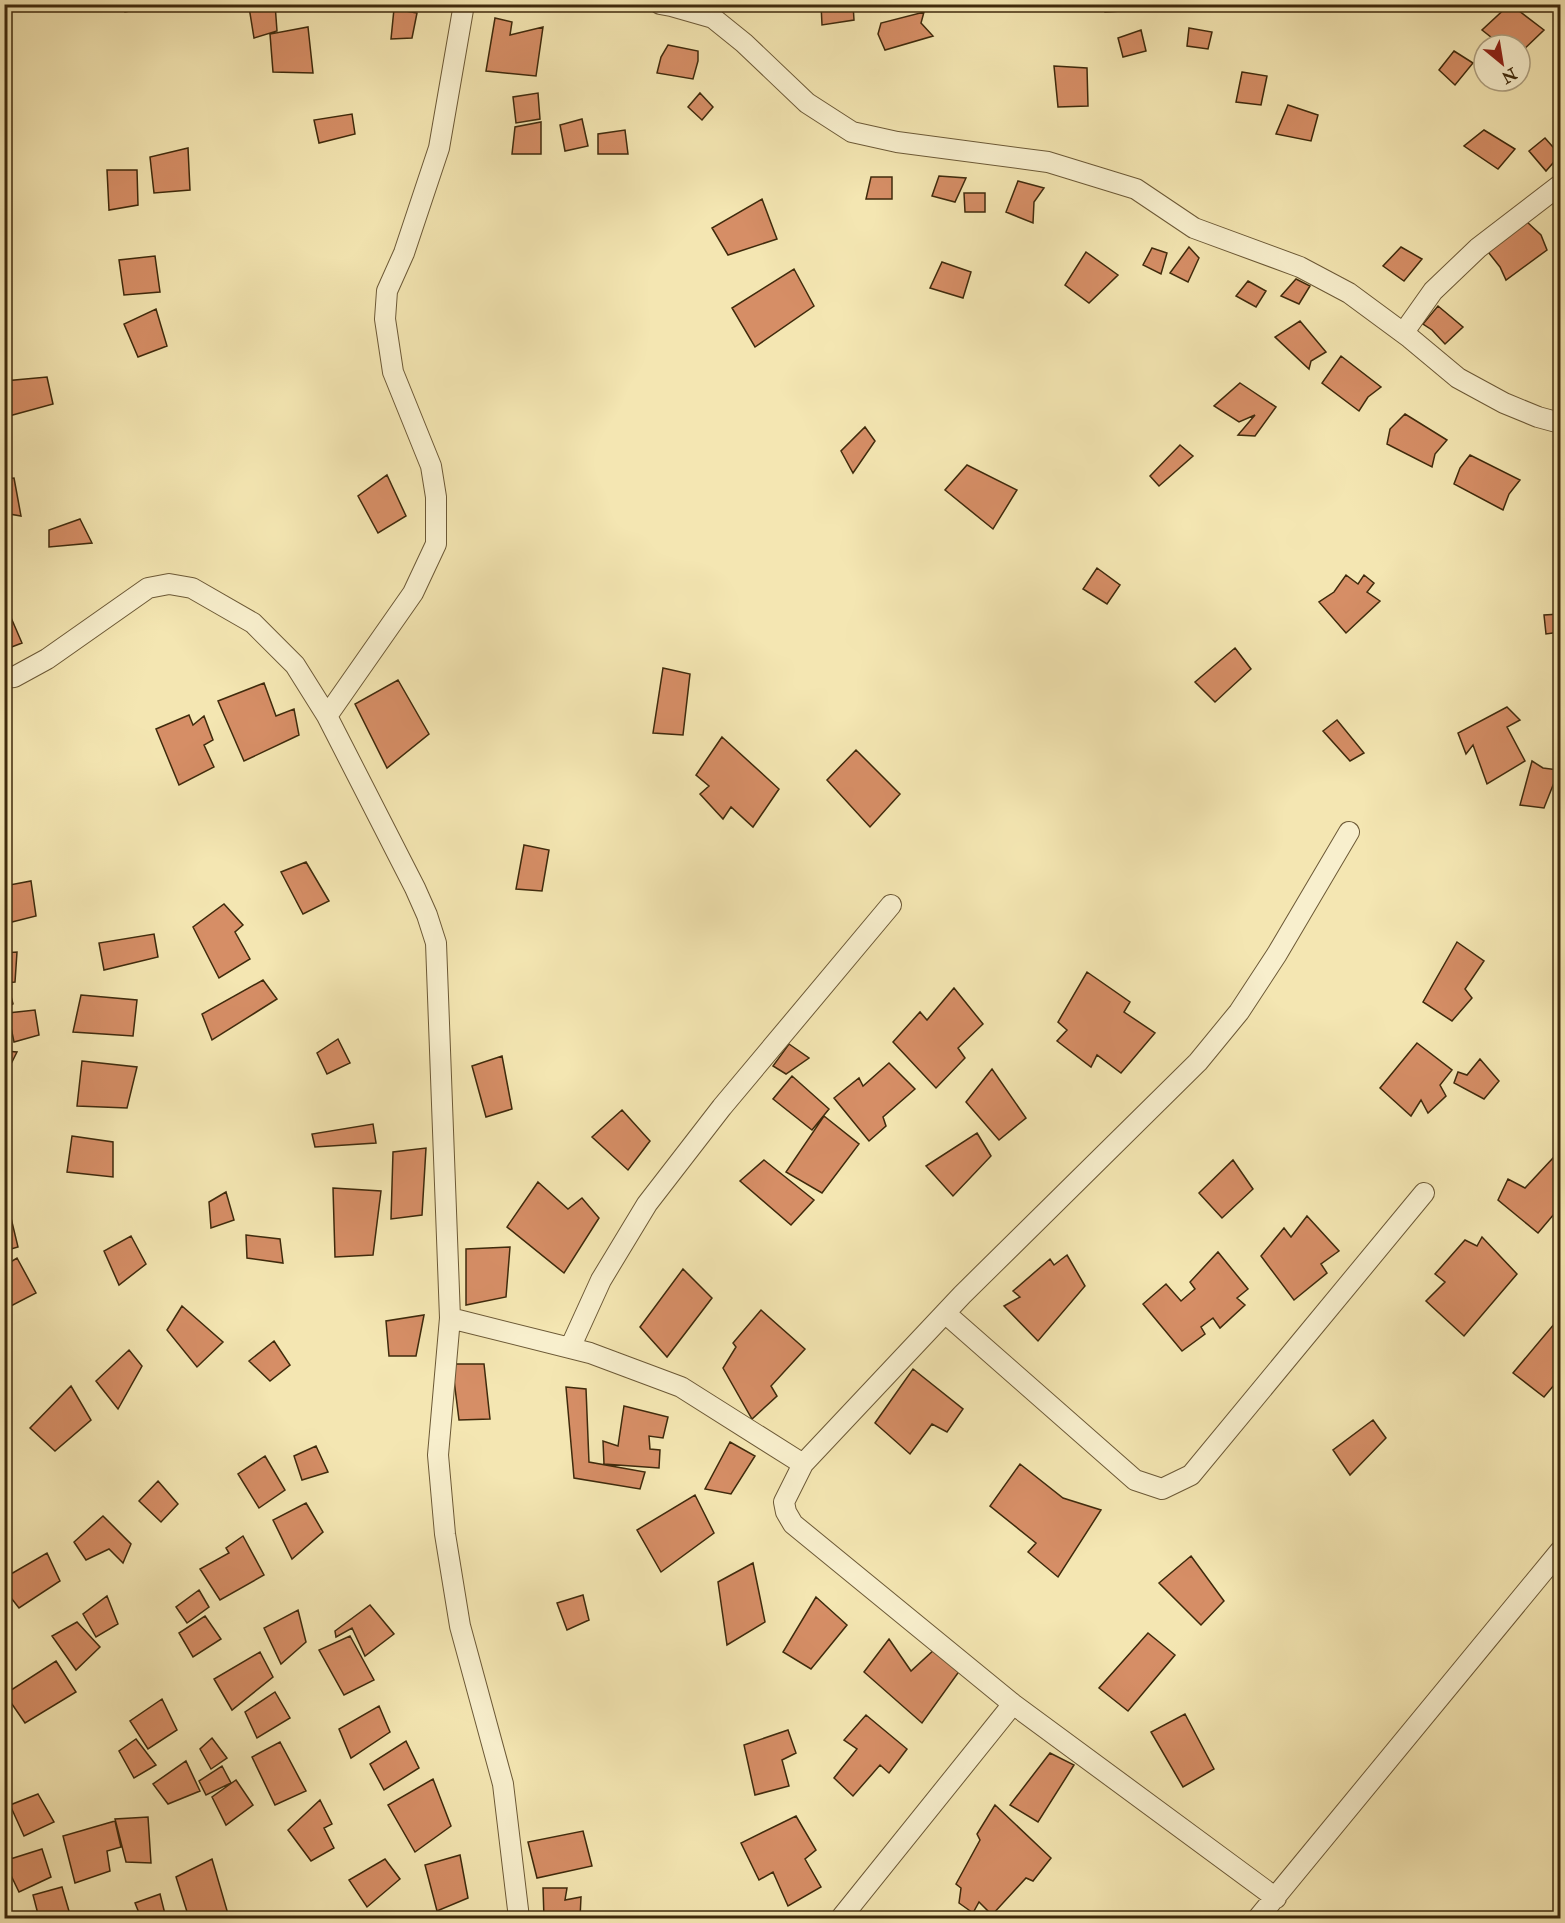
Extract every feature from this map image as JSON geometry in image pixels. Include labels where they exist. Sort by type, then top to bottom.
[{"type":"street","points":[[327,716],[413,593],[436,544],[436,497],[431,466],[393,372],[386,318],[387,291],[404,253],[439,148],[464,4]]},
{"type":"street","points":[[660,4],[712,18],[744,44],[807,103],[852,132],[897,142],[1048,162],[1136,189],[1194,228],[1300,267],[1339,287],[1404,333],[1458,378],[1504,403],[1560,423]]},
{"type":"street","points":[[1404,333],[1433,291],[1478,248],[1560,185]]},
{"type":"street","points":[[4,678],[14,677],[47,660],[148,588],[169,584],[192,588],[253,623],[295,665],[327,716],[428,915],[436,943],[450,1318],[438,1455],[445,1534],[460,1626],[503,1784],[519,1918]]},
{"type":"street","points":[[1276,1898],[1013,1704],[793,1524],[786,1512],[784,1502],[803,1464],[945,1313],[1198,1062],[1239,1012],[1271,964],[1349,832]]},
{"type":"street","points":[[570,1348],[601,1280],[647,1204],[722,1107],[891,906]]},
{"type":"street","points":[[945,1313],[1135,1480],[1162,1489],[1191,1475],[1424,1193]]},
{"type":"street","points":[[450,1318],[590,1353],[681,1387],[803,1464]]},
{"type":"street","points":[[1258,1918],[1560,1551]]},
{"type":"street","points":[[841,1918],[1013,1704]]},
{"type":"building","points":[[123,4],[156,4],[156,6],[125,12]]},
{"type":"building","points":[[258,4],[275,4],[277,31],[254,38],[249,7]]},
{"type":"building","points":[[821,4],[853,4],[854,20],[822,25]]},
{"type":"building","points":[[1103,4],[1138,4],[1139,10],[1105,12]]},
{"type":"building","points":[[1510,4],[1544,30],[1532,42],[1532,33],[1486,33],[1482,30]]},
{"type":"building","points":[[394,9],[417,13],[412,38],[391,39]]},
{"type":"building","points":[[924,12],[921,23],[933,36],[885,50],[878,34],[881,23]]},
{"type":"building","points":[[495,18],[512,22],[510,35],[543,27],[536,76],[486,71]]},
{"type":"building","points":[[308,27],[313,73],[273,72],[270,34]]},
{"type":"building","points":[[1189,28],[1212,32],[1208,49],[1187,46]]},
{"type":"building","points":[[1141,30],[1146,51],[1123,57],[1118,38]]},
{"type":"building","points":[[668,45],[698,51],[693,79],[657,73],[661,57]]},
{"type":"building","points":[[1454,51],[1472,62],[1455,85],[1439,70]]},
{"type":"building","points":[[1054,66],[1087,68],[1088,106],[1058,107]]},
{"type":"building","points":[[1242,72],[1267,76],[1261,105],[1236,102]]},
{"type":"building","points":[[538,93],[540,119],[516,123],[513,97]]},
{"type":"building","points":[[700,93],[713,107],[702,120],[688,107]]},
{"type":"building","points":[[4,94],[10,94],[9,125],[4,125]]},
{"type":"building","points":[[1288,105],[1318,115],[1311,141],[1276,134]]},
{"type":"building","points":[[352,114],[355,134],[319,143],[314,120]]},
{"type":"building","points":[[582,119],[588,146],[565,151],[560,125]]},
{"type":"building","points":[[541,122],[541,154],[512,154],[515,127]]},
{"type":"building","points":[[625,130],[628,154],[598,154],[598,134]]},
{"type":"building","points":[[1484,130],[1515,149],[1498,169],[1464,146]]},
{"type":"building","points":[[1545,138],[1560,155],[1546,171],[1529,151]]},
{"type":"building","points":[[188,148],[190,190],[154,193],[150,157]]},
{"type":"building","points":[[107,170],[137,170],[138,205],[109,210]]},
{"type":"building","points":[[939,176],[966,178],[955,202],[932,196]]},
{"type":"building","points":[[871,177],[892,177],[892,199],[866,199]]},
{"type":"building","points":[[1018,181],[1044,188],[1034,202],[1033,223],[1006,212]]},
{"type":"building","points":[[964,193],[985,193],[985,212],[965,212]]},
{"type":"building","points":[[762,199],[777,239],[728,255],[712,228]]},
{"type":"building","points":[[1526,221],[1541,235],[1547,250],[1506,280],[1500,267],[1485,248]]},
{"type":"building","points":[[1189,247],[1199,258],[1188,282],[1170,273]]},
{"type":"building","points":[[1401,247],[1422,259],[1404,281],[1383,266]]},
{"type":"building","points":[[1152,248],[1167,253],[1161,274],[1143,265]]},
{"type":"building","points":[[1086,252],[1118,275],[1089,303],[1065,285]]},
{"type":"building","points":[[155,256],[160,292],[124,295],[119,260]]},
{"type":"building","points":[[942,262],[971,272],[963,298],[930,288]]},
{"type":"building","points":[[794,269],[814,306],[755,347],[732,308]]},
{"type":"building","points":[[1296,279],[1310,286],[1299,304],[1281,296]]},
{"type":"building","points":[[1248,281],[1266,291],[1256,307],[1236,296]]},
{"type":"building","points":[[1438,306],[1463,327],[1445,344],[1423,324]]},
{"type":"building","points":[[156,309],[167,346],[138,357],[124,324]]},
{"type":"building","points":[[1300,321],[1326,352],[1311,361],[1309,369],[1275,337]]},
{"type":"building","points":[[1341,356],[1381,387],[1368,397],[1359,411],[1322,383]]},
{"type":"building","points":[[47,377],[53,404],[9,416],[4,381]]},
{"type":"building","points":[[1240,383],[1276,407],[1255,436],[1238,435],[1255,415],[1239,422],[1214,406]]},
{"type":"building","points":[[1405,414],[1447,440],[1435,454],[1432,467],[1387,444],[1390,429]]},
{"type":"building","points":[[865,427],[875,441],[853,473],[841,451]]},
{"type":"building","points":[[1180,445],[1193,456],[1159,486],[1150,476]]},
{"type":"building","points":[[1470,455],[1520,480],[1509,494],[1503,510],[1454,484],[1460,468]]},
{"type":"building","points":[[967,465],[1017,490],[993,529],[945,490]]},
{"type":"building","points":[[387,475],[406,516],[378,533],[358,496]]},
{"type":"building","points":[[14,478],[21,516],[4,513],[4,479]]},
{"type":"building","points":[[80,519],[92,543],[49,547],[49,530]]},
{"type":"building","points":[[1097,568],[1120,585],[1107,604],[1083,589]]},
{"type":"building","points":[[1346,575],[1358,584],[1364,575],[1374,583],[1367,592],[1380,601],[1346,633],[1319,602],[1334,592]]},
{"type":"building","points":[[6,606],[22,643],[4,650],[4,607]]},
{"type":"building","points":[[1560,614],[1560,632],[1546,634],[1544,615]]},
{"type":"building","points":[[1235,648],[1251,669],[1215,702],[1195,682]]},
{"type":"building","points":[[663,668],[690,674],[683,735],[653,733]]},
{"type":"building","points":[[398,680],[429,734],[387,768],[355,704]]},
{"type":"building","points":[[264,683],[276,716],[294,709],[299,735],[244,761],[218,701]]},
{"type":"building","points":[[1507,707],[1520,720],[1507,727],[1525,761],[1487,784],[1473,745],[1466,754],[1458,733]]},
{"type":"building","points":[[189,715],[193,725],[204,716],[213,740],[204,745],[214,767],[179,785],[156,729]]},
{"type":"building","points":[[1337,720],[1364,753],[1350,761],[1323,731]]},
{"type":"building","points":[[722,737],[779,789],[753,827],[731,807],[723,819],[700,794],[709,786],[696,775]]},
{"type":"building","points":[[856,750],[900,794],[870,827],[827,780]]},
{"type":"building","points":[[1532,761],[1543,768],[1559,770],[1544,808],[1520,805]]},
{"type":"building","points":[[524,845],[549,850],[542,891],[516,889]]},
{"type":"building","points":[[306,862],[329,901],[303,914],[281,872]]},
{"type":"building","points":[[31,881],[36,916],[4,924],[4,886]]},
{"type":"building","points":[[224,904],[243,925],[235,932],[250,959],[219,978],[193,927]]},
{"type":"building","points":[[154,934],[158,957],[104,970],[99,943]]},
{"type":"building","points":[[1457,942],[1484,961],[1465,989],[1472,998],[1452,1021],[1423,1002]]},
{"type":"building","points":[[17,952],[15,982],[4,983],[4,953]]},
{"type":"building","points":[[1087,972],[1130,1002],[1124,1012],[1155,1033],[1121,1073],[1097,1055],[1091,1067],[1057,1041],[1067,1030],[1058,1022]]},
{"type":"building","points":[[263,980],[277,999],[212,1040],[202,1014]]},
{"type":"building","points":[[954,988],[983,1024],[958,1048],[965,1058],[936,1088],[893,1042],[920,1012],[927,1020]]},
{"type":"building","points":[[4,989],[9,989],[13,1004],[4,1009]]},
{"type":"building","points":[[81,995],[137,1000],[133,1036],[73,1032]]},
{"type":"building","points":[[35,1010],[39,1035],[14,1042],[8,1013]]},
{"type":"building","points":[[338,1039],[350,1063],[327,1074],[317,1053]]},
{"type":"building","points":[[1417,1043],[1452,1070],[1440,1085],[1446,1096],[1428,1113],[1421,1100],[1411,1116],[1380,1088]]},
{"type":"building","points":[[789,1044],[809,1058],[786,1074],[773,1066]]},
{"type":"building","points":[[4,1051],[17,1052],[4,1078]]},
{"type":"building","points":[[502,1056],[512,1109],[486,1117],[472,1066]]},
{"type":"building","points":[[1480,1059],[1499,1081],[1484,1099],[1454,1083],[1458,1072],[1467,1075]]},
{"type":"building","points":[[82,1061],[137,1067],[127,1108],[77,1106]]},
{"type":"building","points":[[889,1063],[915,1089],[883,1117],[886,1126],[869,1141],[834,1098],[859,1078],[863,1086]]},
{"type":"building","points":[[992,1069],[1026,1118],[999,1140],[966,1102]]},
{"type":"building","points":[[792,1076],[829,1109],[812,1130],[773,1099]]},
{"type":"building","points":[[622,1110],[650,1141],[628,1170],[592,1137]]},
{"type":"building","points":[[824,1116],[859,1144],[822,1193],[786,1172]]},
{"type":"building","points":[[373,1124],[376,1143],[315,1147],[312,1134]]},
{"type":"building","points":[[977,1133],[991,1156],[953,1196],[926,1166]]},
{"type":"building","points":[[72,1136],[113,1142],[113,1177],[67,1172]]},
{"type":"building","points":[[426,1148],[422,1215],[391,1219],[393,1152]]},
{"type":"building","points":[[1553,1158],[1560,1163],[1560,1207],[1538,1233],[1498,1200],[1508,1179],[1525,1188]]},
{"type":"building","points":[[764,1160],[814,1200],[791,1225],[740,1181]]},
{"type":"building","points":[[1233,1160],[1253,1189],[1222,1218],[1199,1193]]},
{"type":"building","points":[[538,1182],[568,1209],[582,1198],[599,1218],[564,1273],[507,1227]]},
{"type":"building","points":[[333,1188],[381,1191],[373,1255],[335,1257]]},
{"type":"building","points":[[226,1192],[234,1220],[211,1228],[209,1202]]},
{"type":"building","points":[[1307,1216],[1339,1251],[1321,1264],[1327,1273],[1294,1300],[1261,1256],[1284,1228],[1291,1237]]},
{"type":"building","points":[[11,1218],[18,1247],[4,1251],[4,1220]]},
{"type":"building","points":[[246,1235],[280,1239],[283,1263],[247,1258]]},
{"type":"building","points":[[131,1236],[146,1264],[119,1285],[104,1251]]},
{"type":"building","points":[[1482,1237],[1517,1274],[1464,1336],[1426,1301],[1445,1282],[1435,1274],[1465,1240],[1477,1246]]},
{"type":"building","points":[[510,1247],[506,1297],[466,1305],[466,1249]]},
{"type":"building","points":[[1218,1252],[1248,1289],[1237,1298],[1245,1305],[1220,1328],[1213,1318],[1201,1327],[1205,1334],[1182,1351],[1143,1304],[1166,1284],[1181,1301],[1195,1289],[1190,1282]]},
{"type":"building","points":[[1067,1255],[1085,1286],[1038,1341],[1004,1306],[1020,1297],[1013,1291],[1050,1259],[1054,1265]]},
{"type":"building","points":[[17,1258],[36,1293],[9,1307],[4,1297],[4,1266]]},
{"type":"building","points":[[683,1269],[712,1298],[667,1357],[640,1327]]},
{"type":"building","points":[[182,1306],[223,1342],[197,1367],[167,1330]]},
{"type":"building","points":[[761,1310],[805,1349],[771,1386],[777,1396],[752,1419],[723,1368],[736,1347],[733,1343]]},
{"type":"building","points":[[424,1315],[416,1356],[389,1356],[386,1321]]},
{"type":"building","points":[[1560,1317],[1560,1378],[1544,1397],[1513,1373]]},
{"type":"building","points":[[274,1341],[290,1365],[270,1381],[249,1361]]},
{"type":"building","points":[[129,1350],[142,1366],[118,1409],[96,1381]]},
{"type":"building","points":[[452,1364],[484,1364],[490,1419],[459,1420]]},
{"type":"building","points":[[913,1369],[963,1409],[947,1432],[932,1424],[910,1454],[875,1423]]},
{"type":"building","points":[[71,1386],[91,1420],[55,1451],[30,1428]]},
{"type":"building","points":[[566,1387],[586,1389],[589,1462],[645,1472],[640,1489],[574,1478]]},
{"type":"building","points":[[624,1406],[668,1417],[663,1438],[649,1436],[650,1449],[660,1450],[659,1468],[604,1464],[603,1441],[618,1446]]},
{"type":"building","points":[[1373,1420],[1386,1438],[1350,1475],[1333,1450]]},
{"type":"building","points":[[730,1442],[755,1456],[731,1494],[705,1489]]},
{"type":"building","points":[[316,1446],[328,1472],[302,1480],[294,1456]]},
{"type":"building","points":[[265,1456],[285,1490],[259,1508],[238,1474]]},
{"type":"building","points":[[1020,1464],[1063,1498],[1101,1510],[1058,1577],[1028,1552],[1036,1543],[990,1506]]},
{"type":"building","points":[[158,1481],[178,1504],[161,1522],[139,1501]]},
{"type":"building","points":[[695,1495],[714,1533],[661,1572],[637,1530]]},
{"type":"building","points":[[306,1503],[323,1532],[292,1559],[273,1520]]},
{"type":"building","points":[[103,1516],[131,1544],[123,1563],[109,1549],[86,1560],[74,1542]]},
{"type":"building","points":[[243,1536],[264,1575],[220,1600],[200,1569],[229,1553],[226,1548]]},
{"type":"building","points":[[47,1553],[60,1581],[19,1608],[4,1589],[4,1578]]},
{"type":"building","points":[[1191,1556],[1224,1601],[1201,1625],[1159,1583]]},
{"type":"building","points":[[753,1563],[765,1622],[727,1645],[718,1582]]},
{"type":"building","points":[[199,1590],[209,1607],[187,1623],[176,1607]]},
{"type":"building","points":[[583,1595],[589,1620],[567,1630],[557,1603]]},
{"type":"building","points":[[107,1596],[118,1624],[96,1637],[83,1614]]},
{"type":"building","points":[[816,1597],[847,1625],[811,1669],[783,1652]]},
{"type":"building","points":[[370,1605],[394,1634],[365,1656],[352,1628],[336,1637],[335,1631]]},
{"type":"building","points":[[298,1610],[306,1642],[281,1664],[264,1628]]},
{"type":"building","points":[[205,1616],[221,1639],[193,1657],[179,1633]]},
{"type":"building","points":[[77,1622],[100,1647],[76,1670],[52,1636]]},
{"type":"building","points":[[1148,1633],[1175,1655],[1128,1711],[1099,1688]]},
{"type":"building","points":[[350,1636],[374,1680],[344,1695],[319,1650]]},
{"type":"building","points":[[889,1639],[911,1671],[935,1649],[963,1666],[922,1723],[864,1672]]},
{"type":"building","points":[[260,1652],[273,1677],[232,1710],[214,1679]]},
{"type":"building","points":[[56,1661],[76,1692],[25,1723],[5,1694]]},
{"type":"building","points":[[275,1692],[290,1718],[257,1738],[245,1712]]},
{"type":"building","points":[[162,1699],[177,1730],[148,1749],[130,1721]]},
{"type":"building","points":[[379,1706],[390,1732],[351,1758],[339,1729]]},
{"type":"building","points":[[1185,1714],[1214,1769],[1183,1787],[1151,1732]]},
{"type":"building","points":[[866,1715],[907,1749],[889,1773],[880,1765],[853,1796],[834,1778],[857,1749],[844,1740]]},
{"type":"building","points":[[788,1730],[796,1753],[782,1760],[789,1786],[755,1795],[744,1745]]},
{"type":"building","points":[[212,1738],[227,1758],[211,1769],[200,1749]]},
{"type":"building","points":[[136,1739],[156,1765],[134,1778],[119,1751]]},
{"type":"building","points":[[406,1741],[419,1768],[384,1790],[370,1764]]},
{"type":"building","points":[[280,1742],[306,1791],[275,1805],[252,1757]]},
{"type":"building","points":[[1050,1753],[1074,1765],[1038,1822],[1010,1805]]},
{"type":"building","points":[[186,1761],[200,1791],[168,1804],[153,1784]]},
{"type":"building","points":[[222,1766],[231,1783],[206,1795],[199,1781]]},
{"type":"building","points":[[433,1779],[451,1826],[415,1852],[388,1805]]},
{"type":"building","points":[[236,1780],[253,1805],[226,1825],[212,1797]]},
{"type":"building","points":[[38,1794],[54,1822],[24,1836],[10,1805]]},
{"type":"building","points":[[320,1800],[332,1824],[324,1828],[334,1848],[311,1861],[288,1830]]},
{"type":"building","points":[[995,1805],[1051,1858],[1033,1881],[1026,1878],[992,1915],[979,1902],[973,1913],[959,1903],[961,1888],[956,1884],[980,1840],[977,1834]]},
{"type":"building","points":[[796,1816],[816,1850],[805,1859],[821,1887],[788,1906],[773,1872],[759,1880],[741,1843]]},
{"type":"building","points":[[148,1817],[151,1863],[126,1862],[115,1819]]},
{"type":"building","points":[[115,1821],[121,1847],[107,1851],[110,1871],[75,1883],[63,1836]]},
{"type":"building","points":[[583,1831],[592,1866],[537,1878],[528,1842]]},
{"type":"building","points":[[42,1849],[51,1877],[19,1892],[4,1861]]},
{"type":"building","points":[[460,1855],[468,1898],[437,1911],[425,1865]]},
{"type":"building","points":[[212,1859],[228,1914],[220,1918],[189,1918],[176,1877]]},
{"type":"building","points":[[385,1859],[400,1879],[367,1907],[349,1880]]},
{"type":"building","points":[[62,1887],[71,1918],[39,1918],[33,1895]]},
{"type":"building","points":[[543,1888],[567,1888],[565,1900],[581,1897],[580,1918],[544,1918]]},
{"type":"building","points":[[160,1894],[166,1918],[141,1918],[135,1903]]}]
